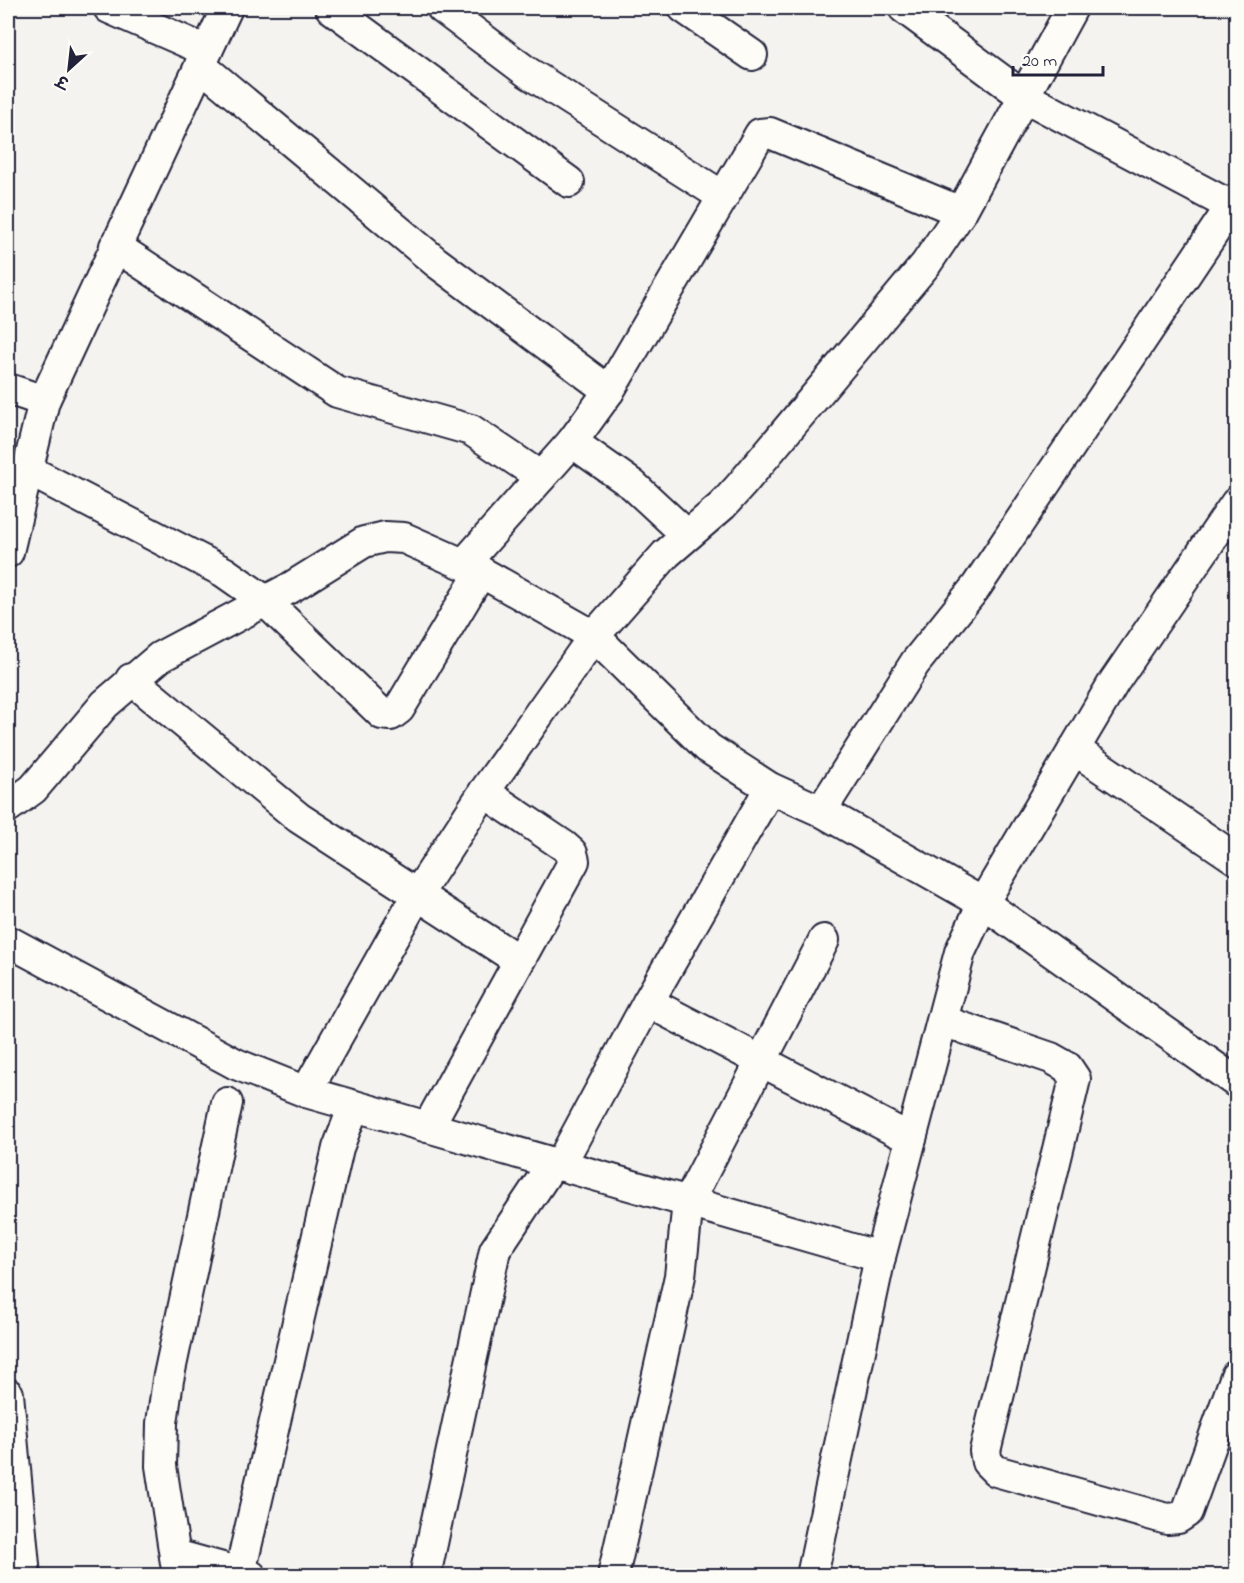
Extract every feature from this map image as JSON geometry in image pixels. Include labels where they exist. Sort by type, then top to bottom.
[{"type":"street","points":[[109,8],[204,58],[436,262],[609,391]]},
{"type":"street","points":[[8,552],[44,401],[227,8]]},
{"type":"street","points":[[331,8],[569,182]]},
{"type":"street","points":[[441,8],[546,86],[722,196]]},
{"type":"street","points":[[821,811],[915,663],[976,587],[1234,203],[1023,96],[904,8]]},
{"type":"street","points":[[306,1092],[417,895],[484,792],[594,636],[666,554],[723,505],[920,271],[961,212],[1072,8]]},
{"type":"street","points":[[692,10],[752,55]]},
{"type":"street","points":[[26,469],[201,558],[264,600],[382,714],[391,715],[399,709],[473,568],[609,391],[758,137],[764,132],[961,212]]},
{"type":"street","points":[[115,246],[337,392],[471,430],[541,477]]},
{"type":"street","points":[[8,389],[44,401]]},
{"type":"street","points":[[572,442],[633,485],[687,535]]},
{"type":"street","points":[[812,1575],[879,1257],[960,952],[983,903],[1114,682],[1236,503]]},
{"type":"street","points":[[8,807],[33,789],[105,704],[131,679],[160,657],[290,588],[364,542],[385,537],[404,538],[473,568],[594,636],[708,748],[770,788],[821,811],[983,903],[1236,1082]]},
{"type":"street","points":[[131,679],[299,818],[518,960]]},
{"type":"street","points":[[1074,749],[1236,859]]},
{"type":"street","points":[[560,1165],[648,1002],[770,788]]},
{"type":"street","points":[[428,1127],[574,861],[572,852],[484,792]]},
{"type":"street","points":[[613,1575],[680,1276],[688,1202],[824,940]]},
{"type":"street","points":[[8,941],[236,1064],[306,1092],[879,1257]]},
{"type":"street","points":[[648,1002],[911,1139]]},
{"type":"street","points":[[943,1021],[1051,1058],[1067,1067],[1075,1079],[985,1451],[987,1462],[996,1471],[1167,1519],[1178,1518],[1187,1512],[1236,1376]]},
{"type":"street","points":[[227,1103],[168,1380],[162,1424],[161,1466],[176,1565],[245,1574],[338,1148],[354,1106]]},
{"type":"street","points":[[425,1575],[495,1250],[551,1166],[560,1165]]},
{"type":"street","points":[[8,1394],[25,1575]]}]
